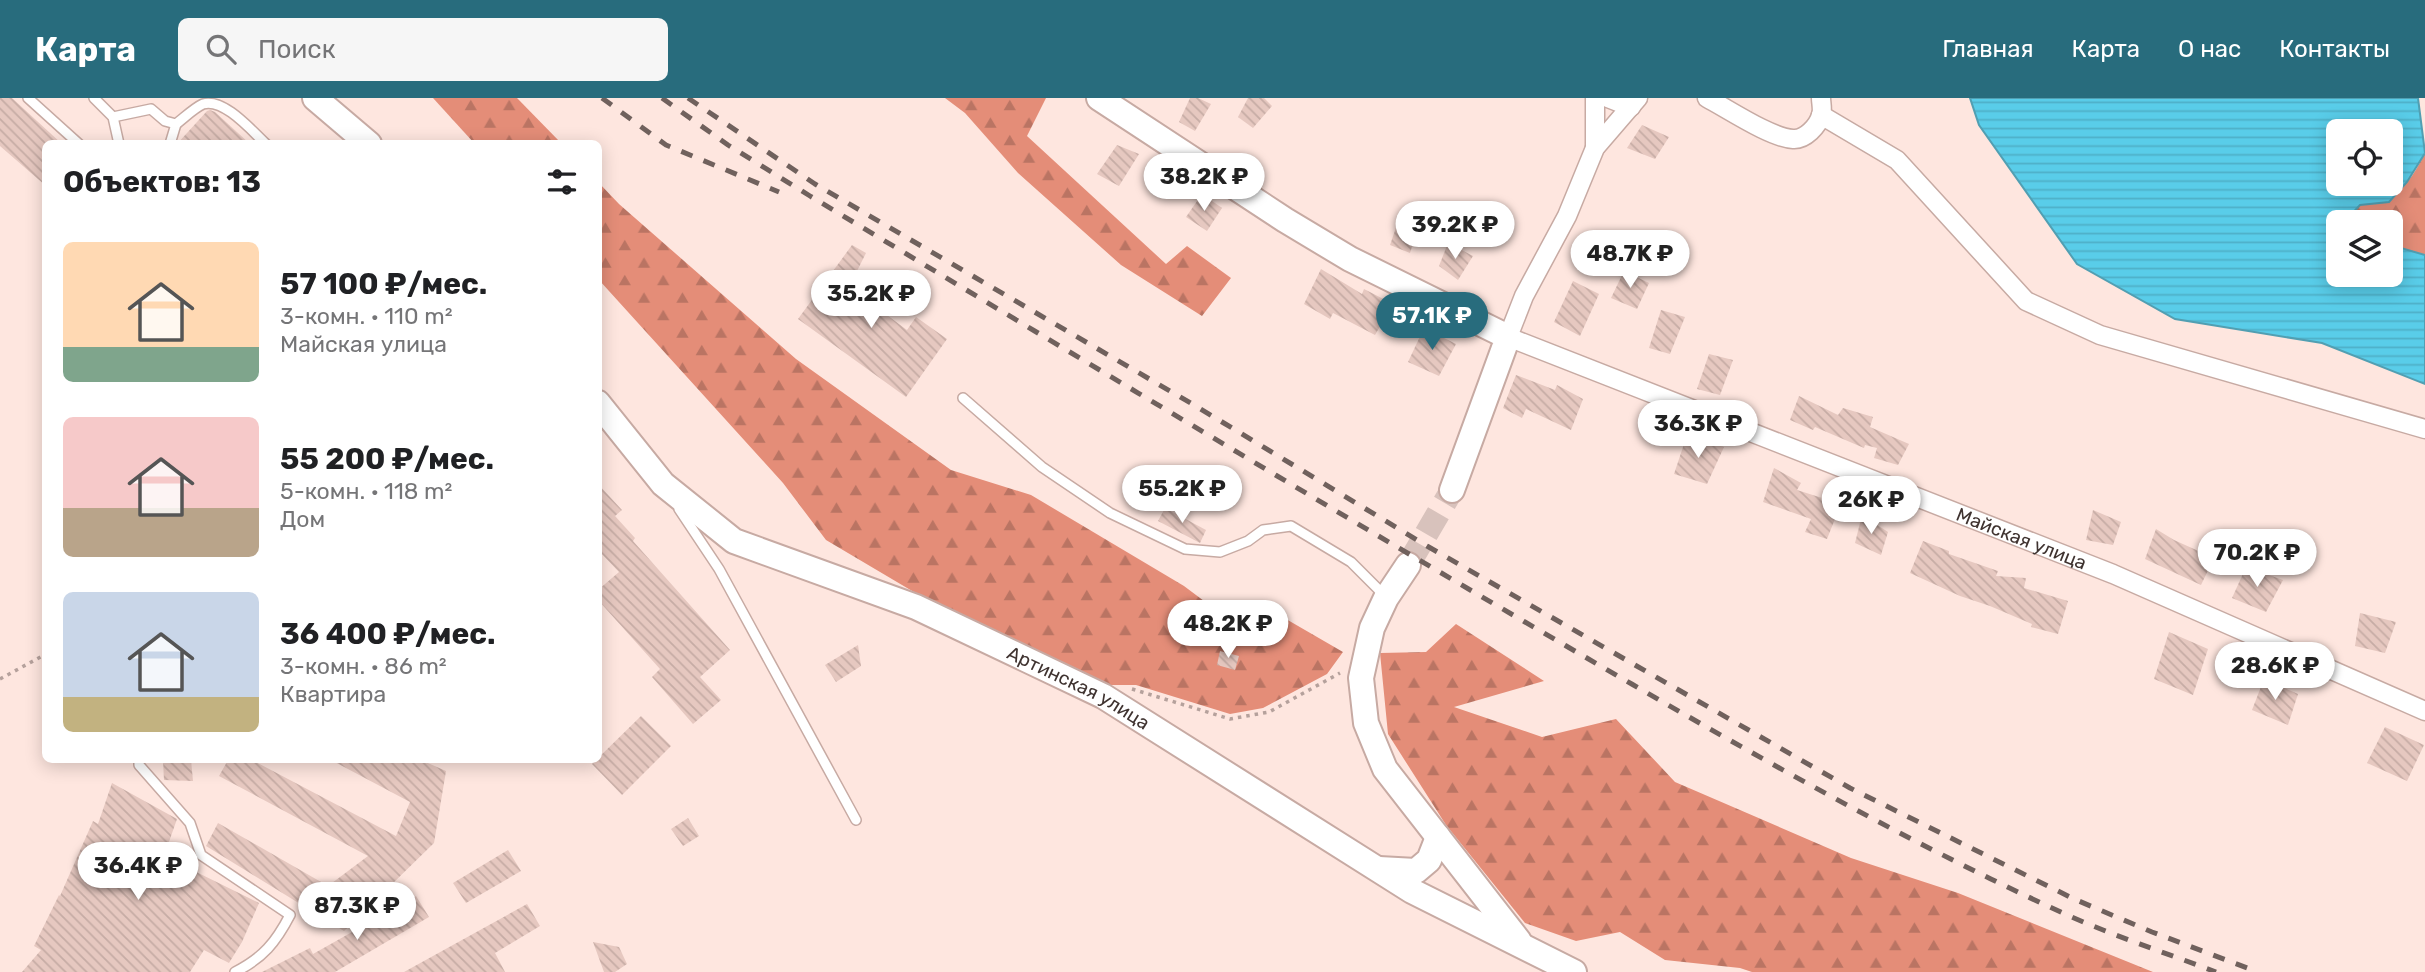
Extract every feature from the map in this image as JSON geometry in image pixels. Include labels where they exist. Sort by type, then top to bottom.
[{"type":"street","points":[[315,98],[364,140]]},
{"type":"street","name":"Майская улица","points":[[1099,98],[1285,220],[1350,259],[1508,337],[2113,574],[2425,711]]},
{"type":"street","points":[[1595,98],[1595,148]]},
{"type":"street","points":[[1608,98],[1635,102]]},
{"type":"street","points":[[1707,98],[1783,137],[1797,140],[1809,133],[1821,107],[1897,160],[2026,301],[2100,335],[2425,429]]},
{"type":"street","points":[[1452,490],[1524,296],[1567,216],[1595,148],[1635,102]]},
{"type":"street","name":"Артинская улица","points":[[602,408],[663,484],[734,541],[916,607],[1107,698],[1412,891],[1574,972]]},
{"type":"street","points":[[1408,565],[1386,598],[1372,628],[1361,678],[1366,723],[1385,769],[1524,947]]},
{"type":"street","points":[[1379,869],[1416,871],[1429,860],[1438,837]]},
{"type":"lane","points":[[29,98],[75,140]]},
{"type":"lane","points":[[94,98],[113,117],[117,140]]},
{"type":"lane","points":[[171,140],[176,124],[202,105],[215,102],[225,107],[262,140]]},
{"type":"lane","points":[[113,117],[151,109],[165,121],[176,124]]},
{"type":"lane","points":[[963,398],[1042,467],[1110,513],[1185,549],[1220,552],[1248,541],[1264,530],[1291,527],[1352,562],[1386,598]]},
{"type":"lane","points":[[663,484],[719,569],[856,820]]},
{"type":"lane","points":[[139,763],[190,823],[201,855],[290,915],[278,937],[255,962],[235,972]]},
{"type":"path","points":[[1107,698],[1118,688],[1137,689],[1230,719],[1243,717],[1269,712],[1335,677],[1367,654]]},
{"type":"path","points":[[0,679],[42,656]]},
{"type":"green space","points":[[433,98],[517,98],[558,140],[471,140]]},
{"type":"green space","points":[[945,98],[1046,98],[1027,136],[1166,264],[1187,246],[1231,278],[1202,316],[1121,265],[1018,173],[965,113]]},
{"type":"green space","points":[[2425,153],[2425,255],[2403,249],[2403,210],[2354,210],[2379,196],[2403,196],[2403,185]]},
{"type":"green space","points":[[602,186],[796,359],[951,470],[1031,495],[1184,586],[1232,622],[1262,605],[1343,652],[1327,674],[1263,708],[1230,714],[1136,685],[1096,685],[951,614],[826,540],[783,483],[602,283]]},
{"type":"green space","points":[[1456,624],[1544,681],[1454,707],[1542,737],[1616,719],[1675,782],[1851,858],[1958,893],[2153,972],[1752,972],[1740,968],[1665,960],[1620,932],[1576,941],[1525,923],[1446,825],[1388,734],[1380,653],[1426,652]]},
{"type":"water","points":[[1970,98],[2418,98],[2425,153],[2403,186],[2403,119],[2326,119],[2326,196],[2394,196],[2389,202],[2360,205],[2355,210],[2326,210],[2326,287],[2403,287],[2403,249],[2425,255],[2425,384],[2322,343],[2175,319],[2077,264],[1979,125]]},
{"type":"building","points":[[0,98],[12,98],[58,140],[42,140],[42,183],[0,146]]},
{"type":"building","points":[[1190,98],[1198,98],[1211,104],[1195,131],[1179,122]]},
{"type":"building","points":[[1248,98],[1264,98],[1272,106],[1253,128],[1238,117]]},
{"type":"building","points":[[207,111],[215,112],[246,140],[181,140]]},
{"type":"building","points":[[1642,125],[1669,137],[1655,159],[1627,148]]},
{"type":"building","points":[[1117,145],[1139,154],[1119,186],[1097,174]]},
{"type":"building","points":[[1202,194],[1222,208],[1207,231],[1186,217]]},
{"type":"building","points":[[1399,219],[1418,229],[1410,253],[1390,245]]},
{"type":"building","points":[[1448,243],[1473,256],[1458,280],[1439,266]]},
{"type":"building","points":[[852,245],[866,253],[849,287],[907,330],[916,317],[947,339],[906,397],[798,319]]},
{"type":"building","points":[[1321,269],[1362,294],[1364,289],[1393,304],[1375,335],[1333,313],[1330,319],[1304,304]]},
{"type":"building","points":[[1624,271],[1649,283],[1637,309],[1611,298]]},
{"type":"building","points":[[1573,281],[1599,294],[1580,336],[1554,322]]},
{"type":"building","points":[[1661,310],[1685,317],[1670,354],[1649,348]]},
{"type":"building","points":[[1424,328],[1456,344],[1439,376],[1408,362]]},
{"type":"building","points":[[1709,354],[1733,360],[1720,395],[1697,389]]},
{"type":"building","points":[[1516,375],[1555,390],[1557,385],[1583,399],[1571,430],[1526,409],[1522,418],[1503,408]]},
{"type":"building","points":[[1799,396],[1838,415],[1843,408],[1873,417],[1870,427],[1909,444],[1898,465],[1874,458],[1877,448],[1865,445],[1864,448],[1815,427],[1813,430],[1790,420]]},
{"type":"building","points":[[1687,435],[1724,447],[1707,484],[1674,474]]},
{"type":"building","points":[[1774,468],[1801,483],[1797,490],[1841,504],[1827,539],[1805,532],[1811,519],[1763,502]]},
{"type":"building","points":[[602,488],[622,510],[615,516],[635,538],[633,541],[730,650],[700,677],[721,700],[693,724],[652,677],[660,669],[602,604],[602,587],[619,572],[602,554]]},
{"type":"building","points":[[1165,508],[1206,530],[1200,543],[1158,521]]},
{"type":"building","points":[[2093,510],[2121,522],[2113,545],[2086,540]]},
{"type":"building","points":[[1862,515],[1888,532],[1881,555],[1855,543]]},
{"type":"building","points":[[2156,529],[2214,558],[2201,585],[2145,559]]},
{"type":"building","points":[[1923,541],[1949,551],[1949,554],[1998,571],[1996,576],[2026,578],[2024,588],[2068,601],[2058,634],[2031,627],[2032,624],[1910,573]]},
{"type":"building","points":[[2246,567],[2283,580],[2266,612],[2232,598]]},
{"type":"building","points":[[2360,613],[2396,622],[2385,653],[2355,646]]},
{"type":"building","points":[[2169,632],[2208,649],[2193,695],[2154,679]]},
{"type":"building","points":[[858,645],[861,666],[836,682],[825,665]]},
{"type":"building","points":[[1220,651],[1239,656],[1235,670],[1217,665]]},
{"type":"building","points":[[2264,679],[2298,694],[2288,725],[2252,710]]},
{"type":"building","points":[[641,716],[671,746],[622,795],[592,764],[602,763],[602,754]]},
{"type":"building","points":[[2385,727],[2424,745],[2407,781],[2367,763]]},
{"type":"building","points":[[163,763],[191,763],[193,781],[164,780]]},
{"type":"building","points":[[226,763],[258,763],[396,836],[410,802],[337,763],[428,763],[446,771],[434,843],[344,931],[206,846],[218,823],[328,886],[368,856],[219,776]]},
{"type":"building","points":[[112,783],[177,819],[164,856],[259,903],[242,942],[229,963],[204,950],[190,972],[22,972],[41,950],[34,946],[60,896],[93,821],[98,824]]},
{"type":"building","points":[[688,818],[699,836],[683,846],[671,829]]},
{"type":"building","points":[[508,850],[521,871],[466,903],[453,883]]},
{"type":"building","points":[[416,896],[429,917],[335,972],[262,972],[310,948],[313,954]]},
{"type":"building","points":[[527,904],[540,926],[495,953],[505,972],[404,972]]},
{"type":"building","points":[[593,942],[619,947],[627,964],[615,972],[604,972]]},
{"type":"tunnel","points":[[1408,565],[1452,490]]},
{"type":"railway","points":[[602,98],[666,145],[779,192]]},
{"type":"railway","points":[[662,98],[728,145],[810,196],[1525,622],[1725,737],[1859,811],[1996,881],[2084,922],[2216,972]]},
{"type":"railway","points":[[688,98],[815,184],[1194,405],[1427,546],[1850,788],[2074,899],[2258,972]]}]
